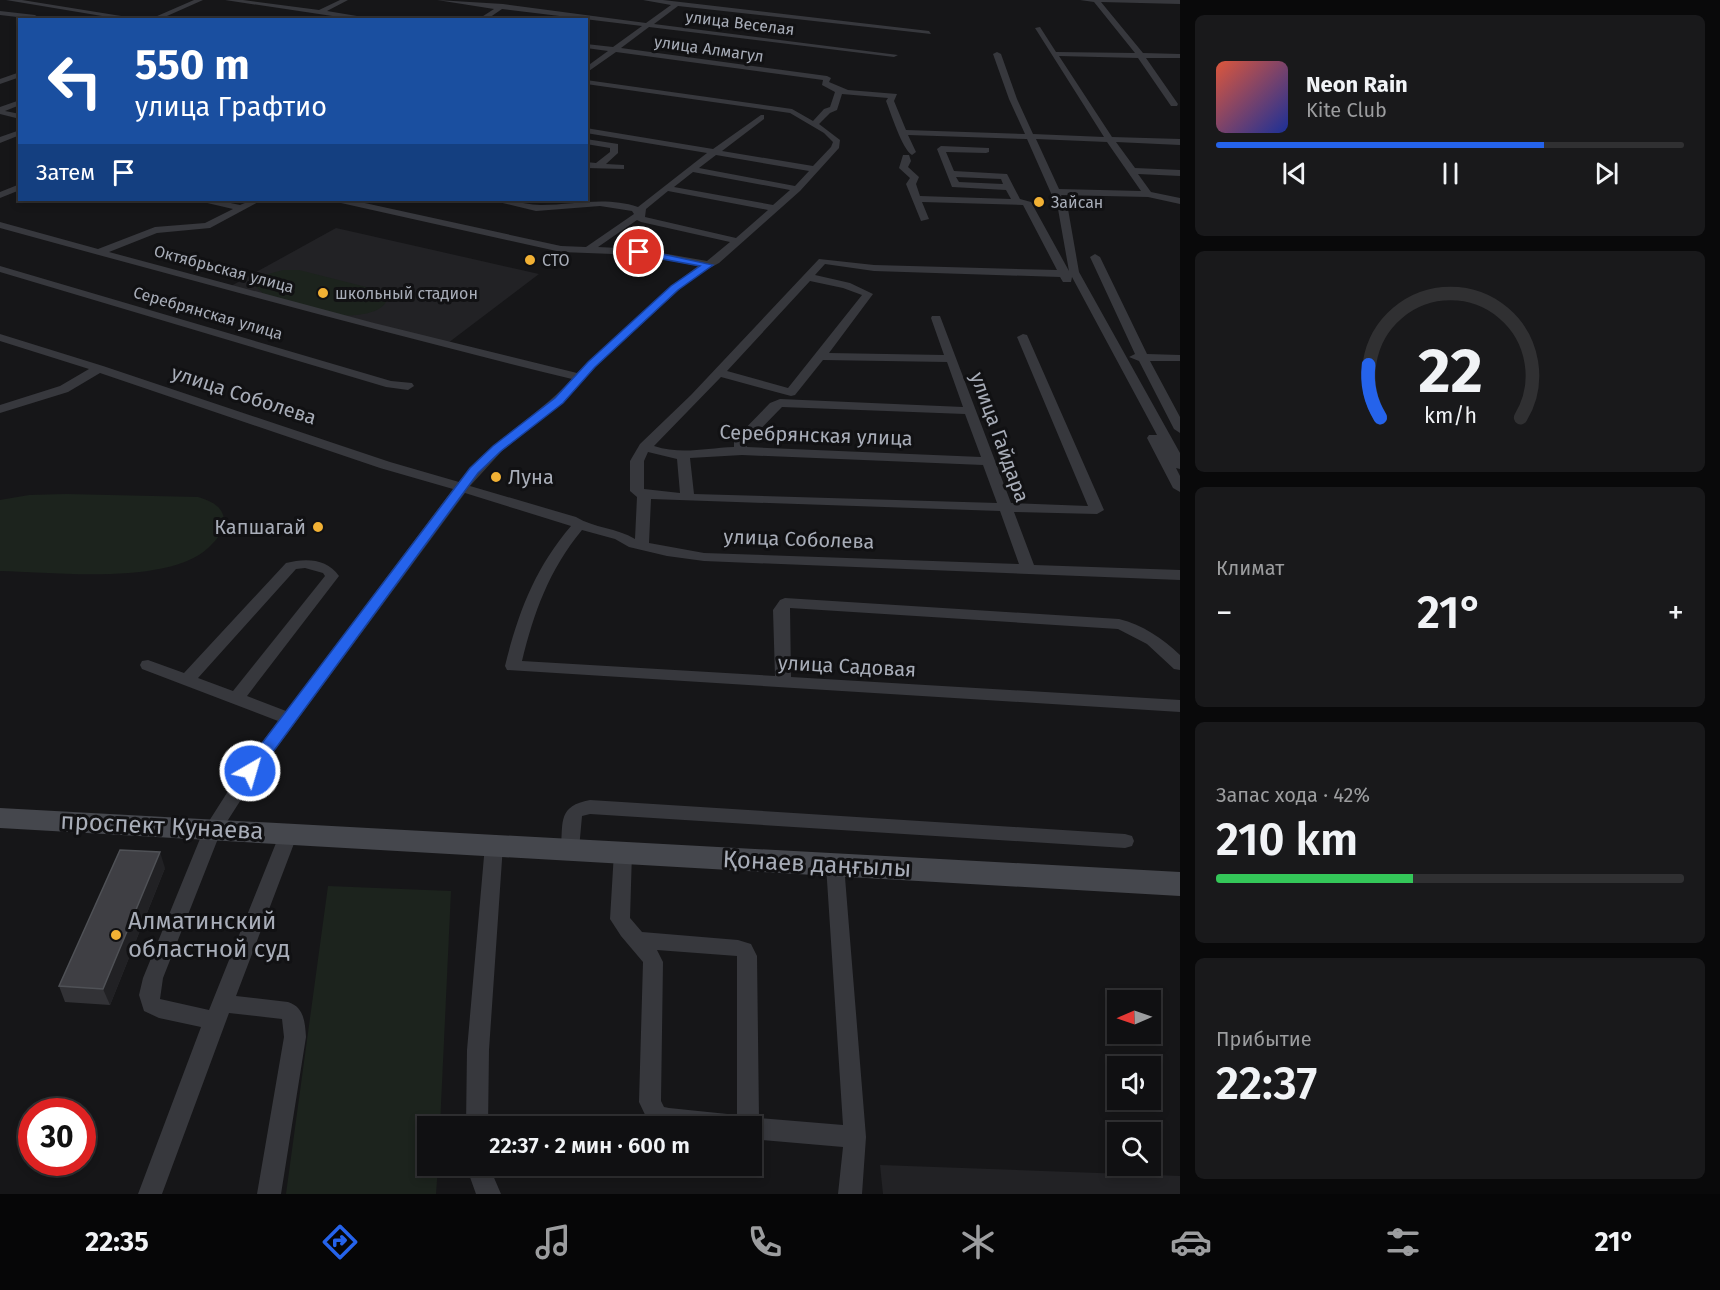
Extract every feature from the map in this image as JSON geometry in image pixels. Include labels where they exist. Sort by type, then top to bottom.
[{"type":"main road","name":"проспект Кунаева","points":[[0,818],[464,843]]},
{"type":"main road","name":"Қонаев даңғылы","points":[[464,843],[1180,884]]},
{"type":"street","points":[[9,0],[130,18]]},
{"type":"street","points":[[156,18],[200,0]]},
{"type":"street","points":[[228,0],[364,18]]},
{"type":"street","points":[[308,18],[345,0]]},
{"type":"street","name":"улица Веселая","points":[[440,0],[582,18]]},
{"type":"street","points":[[483,18],[513,0]]},
{"type":"street","points":[[646,0],[929,33]]},
{"type":"street","points":[[1083,0],[1180,2]]},
{"type":"street","points":[[1096,0],[1141,56],[1174,104]]},
{"type":"street","points":[[588,70],[676,4]]},
{"type":"street","points":[[0,13],[35,17]]},
{"type":"street","name":"улица Веселая","points":[[588,19],[894,55]]},
{"type":"street","points":[[1038,28],[1110,140],[1148,194]]},
{"type":"street","name":"улица Алмагул","points":[[588,46],[827,78],[825,83],[839,90]]},
{"type":"street","points":[[997,54],[1013,99],[1056,192],[1066,221],[1069,273],[1180,488]]},
{"type":"street","points":[[1054,54],[1180,56]]},
{"type":"street","points":[[0,82],[18,75]]},
{"type":"street","points":[[269,1194],[295,1037],[294,1020],[288,1011],[159,1010],[151,1005],[149,995],[153,978],[213,829],[250,771],[291,719],[460,487],[497,448],[559,400],[580,377],[675,288],[709,265],[797,189],[835,148],[837,142],[827,130],[797,117],[792,111],[588,82]]},
{"type":"street","points":[[815,124],[834,108],[839,90],[894,96],[890,101],[903,132],[909,155],[903,168],[915,177],[911,184],[924,219]]},
{"type":"street","points":[[0,111],[18,103]]},
{"type":"street","points":[[0,111],[18,116]]},
{"type":"street","points":[[749,115],[772,118]]},
{"type":"street","points":[[588,250],[639,215],[642,208],[666,188],[761,117]]},
{"type":"street","points":[[793,121],[815,124]]},
{"type":"street","points":[[588,130],[815,169]]},
{"type":"street","points":[[903,132],[1180,142]]},
{"type":"street","points":[[0,141],[18,133]]},
{"type":"street","points":[[934,133],[957,186],[1009,187],[1017,202]]},
{"type":"street","points":[[0,141],[18,142]]},
{"type":"street","points":[[588,141],[615,146],[614,153],[600,164]]},
{"type":"street","points":[[942,148],[986,150]]},
{"type":"street","points":[[588,165],[621,167]]},
{"type":"street","points":[[690,169],[797,189]]},
{"type":"street","points":[[1132,171],[1180,173]]},
{"type":"street","points":[[0,195],[18,188]]},
{"type":"street","points":[[666,188],[775,208]]},
{"type":"street","points":[[1056,192],[1148,194],[1180,201]]},
{"type":"street","points":[[588,199],[594,198],[631,207],[636,209],[641,219],[738,241]]},
{"type":"street","points":[[917,199],[1026,202],[1120,357],[1180,465]]},
{"type":"street","points":[[210,201],[240,208]]},
{"type":"street","points":[[99,252],[154,230],[207,226],[256,201]]},
{"type":"street","points":[[344,201],[561,249],[639,252],[709,265]]},
{"type":"street","points":[[501,201],[542,208],[578,201]]},
{"type":"street","name":"Октябрьская улица","points":[[0,225],[380,329],[580,377]]},
{"type":"street","points":[[1095,257],[1142,357],[1180,429]]},
{"type":"street","points":[[1023,337],[1097,510],[719,499],[644,495],[638,491],[637,461],[645,447],[824,261],[874,268],[1069,273]]},
{"type":"street","name":"Серебрянская улица","points":[[0,269],[390,384],[408,386]]},
{"type":"street","points":[[718,372],[791,392],[868,294],[846,285],[808,277]]},
{"type":"street","name":"улица Гайдара","points":[[936,318],[1028,568]]},
{"type":"street","name":"улица Соболева","points":[[0,337],[99,368],[185,399],[620,536],[642,546],[667,552],[704,556],[1180,575]]},
{"type":"street","points":[[821,356],[950,359]]},
{"type":"street","points":[[1120,357],[1180,358]]},
{"type":"street","points":[[0,409],[52,394],[99,368]]},
{"type":"street","points":[[742,451],[739,443],[774,406],[780,403],[870,405],[969,411]]},
{"type":"street","points":[[645,447],[683,456],[687,496]]},
{"type":"street","name":"Серебрянская улица","points":[[683,456],[691,453],[742,451],[988,460]]},
{"type":"street","points":[[642,546],[644,495]]},
{"type":"street","name":"улица Садовая","points":[[575,523],[536,588],[526,611],[513,666],[1180,706]]},
{"type":"street","points":[[187,680],[291,566],[306,563],[328,570],[332,576],[328,582],[237,698]]},
{"type":"street","points":[[783,683],[781,609],[785,603],[1119,624],[1139,630],[1169,652],[1180,665]]},
{"type":"street","points":[[148,665],[291,719]]},
{"type":"street","points":[[570,849],[573,814],[590,807],[1125,841]]},
{"type":"street","points":[[150,1194],[289,833]]},
{"type":"street","points":[[477,1116],[478,1050],[494,845]]},
{"type":"street","points":[[623,852],[620,919],[624,929],[649,951],[653,962],[650,1102],[656,1114],[661,1116]]},
{"type":"street","points":[[835,865],[855,1137],[850,1194]]},
{"type":"street","points":[[637,940],[744,950],[747,956],[750,1116]]},
{"type":"street","points":[[762,1128],[855,1137]]},
{"type":"street","points":[[480,1176],[489,1194]]},
{"type":"shaded area","points":[[336,228],[539,274],[448,343],[231,286]]},
{"type":"shaded area","name":"школьный стадион","points":[[283,270],[299,270],[378,290],[387,297],[385,303],[375,311],[339,315],[265,295],[255,286],[261,276]]},
{"type":"shaded area","points":[[29,495],[198,497],[211,502],[221,510],[224,525],[215,541],[195,557],[172,566],[113,574],[0,571],[0,500]]},
{"type":"shaded area","points":[[328,886],[451,891],[440,1116],[417,1116],[417,1176],[437,1176],[436,1194],[286,1194]]},
{"type":"shaded area","points":[[880,1165],[1107,1173],[1107,1176],[1180,1176],[1180,1194],[883,1194]]},
{"type":"building","name":"Алматинский областной суд","points":[[120,850],[160,852],[103,989],[59,986]]},
{"type":"place","name":"Зайсан","points":[[1039,202]]},
{"type":"place","name":"СТО","points":[[530,260]]},
{"type":"place","name":"школьный стадион","points":[[323,293]]},
{"type":"place","name":"Луна","points":[[496,477]]},
{"type":"place","name":"Капшагай","points":[[318,527]]},
{"type":"place","name":"Алматинский областной суд","points":[[116,935]]},
{"type":"route","points":[[250,771],[291,719],[455,493],[474,471],[497,448],[559,400],[591,365],[675,288],[693,273],[709,265],[639,252]]}]
